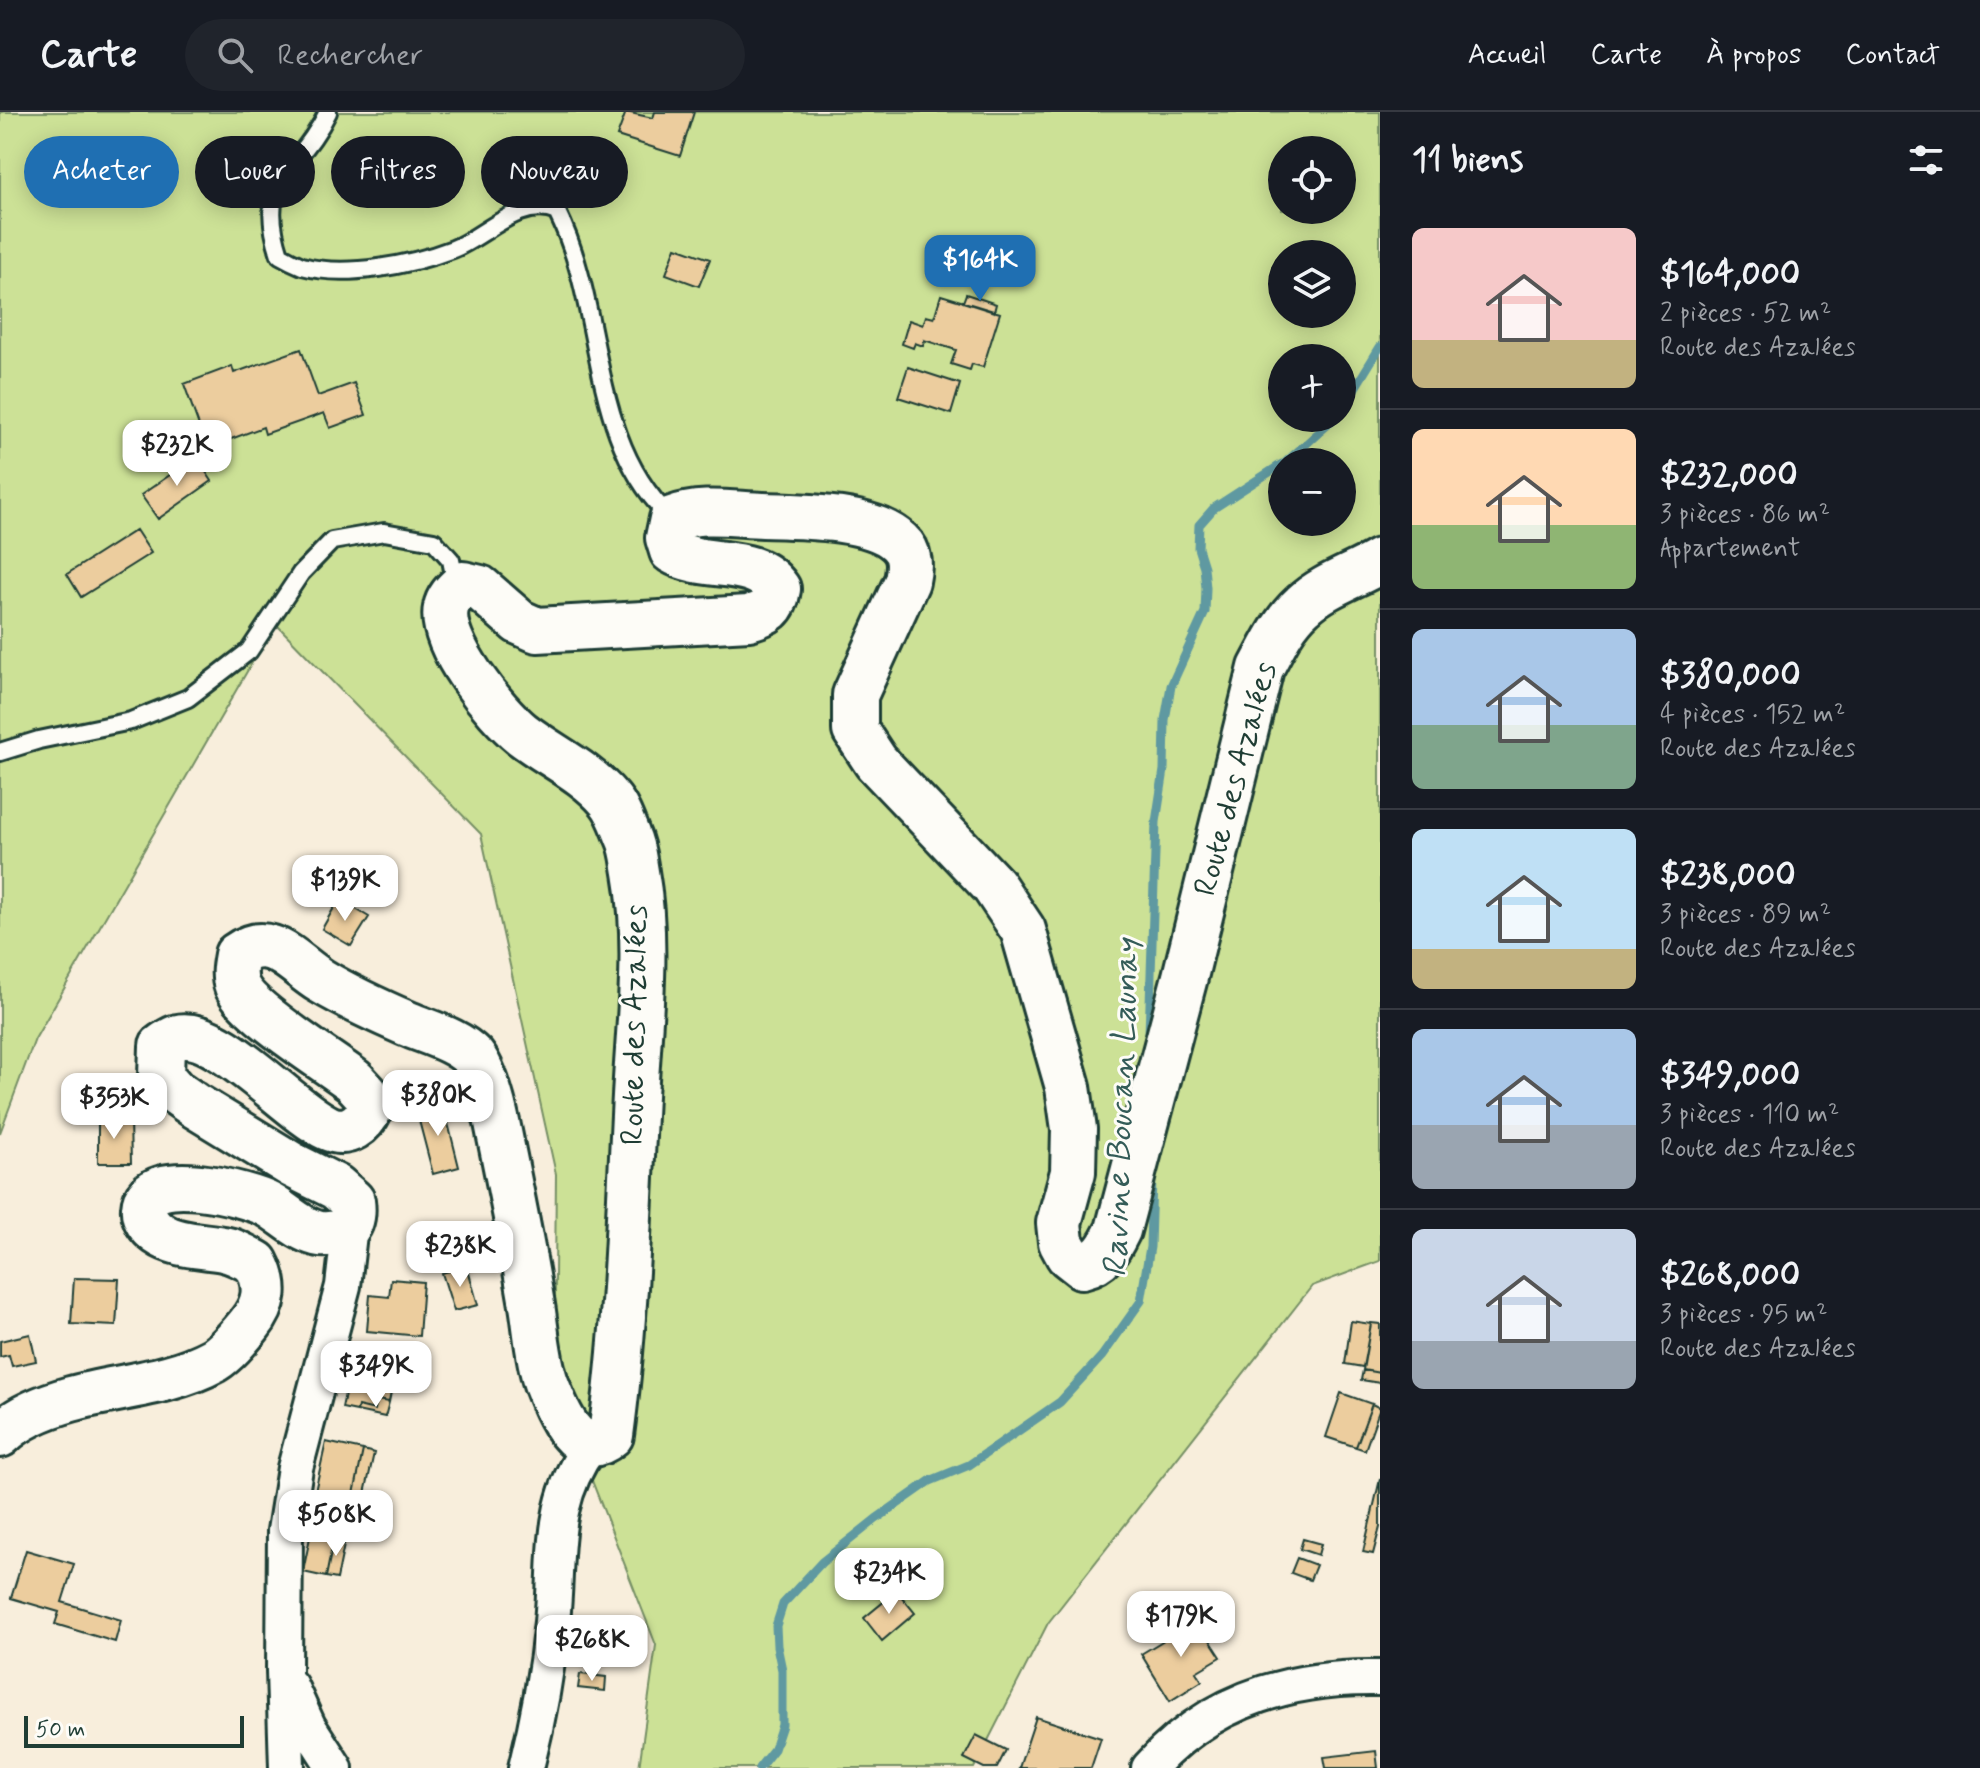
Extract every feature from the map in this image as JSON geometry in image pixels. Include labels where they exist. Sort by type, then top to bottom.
[{"type":"main road","name":"Route des Azalées","points":[[672,519],[699,512],[817,516],[865,525],[900,542],[911,563],[907,581],[855,695],[855,730],[876,762],[993,885],[1023,930],[1068,1087],[1074,1129],[1073,1172],[1059,1223],[1061,1242],[1068,1255],[1082,1266],[1096,1263],[1108,1250],[1118,1230],[1185,977],[1261,668],[1280,631],[1303,604],[1380,561]]},
{"type":"main road","points":[[457,590],[463,584],[480,588],[519,622],[537,630],[749,618],[770,611],[776,602],[778,589],[768,575],[746,568],[685,559],[672,551],[668,538],[672,519]]},
{"type":"main road","name":"Route des Azalées","points":[[457,590],[451,595],[445,610],[451,638],[465,667],[487,698],[521,733],[586,777],[611,801],[630,841],[638,881],[642,926],[639,1028],[614,1413],[611,1435],[601,1444],[591,1445]]},
{"type":"main road","points":[[0,1435],[37,1411],[70,1399],[174,1376],[216,1359],[254,1319],[264,1296],[265,1279],[256,1263],[223,1249],[191,1245],[160,1235],[145,1218],[143,1205],[150,1194],[162,1186],[180,1184],[268,1204],[291,1221],[317,1233],[339,1233],[350,1225],[354,1215],[352,1201],[336,1187],[292,1165],[194,1105],[174,1091],[161,1076],[162,1046],[177,1037],[190,1036],[206,1040],[228,1054],[330,1129],[351,1129],[364,1122],[371,1107],[366,1094],[354,1081],[256,1008],[238,989],[233,973],[237,955],[248,947],[264,945],[276,949],[354,1000],[444,1038],[473,1057],[488,1089],[497,1122],[545,1379],[559,1413],[571,1432],[591,1445]]},
{"type":"street","points":[[287,1768],[285,1531],[295,1468],[343,1286],[350,1225]]},
{"type":"street","points":[[526,1768],[546,1672],[555,1551],[564,1493],[591,1445]]},
{"type":"street","points":[[284,1671],[308,1726],[335,1768]]},
{"type":"street","points":[[1149,1768],[1169,1745],[1217,1711],[1290,1685],[1343,1677],[1380,1678]]},
{"type":"lane","points":[[328,112],[308,147],[287,169],[276,191],[270,211],[280,255],[303,266],[333,270],[394,266],[456,248],[523,210],[544,206],[557,212],[574,249],[611,416],[621,445],[646,491],[672,519]]},
{"type":"lane","points":[[0,752],[39,740],[131,721],[188,698],[249,651],[301,573],[332,541],[384,532],[434,541],[451,560],[457,590]]},
{"type":"green space","points":[[0,112],[1380,112],[1380,1261],[1312,1286],[1048,1623],[974,1768],[639,1768],[656,1645],[554,1383],[556,1174],[481,834],[275,623],[35,1039],[0,1133]]},
{"type":"building","points":[[626,112],[653,118],[655,112],[694,112],[680,156],[628,139],[628,136],[617,136]]},
{"type":"building","points":[[676,247],[710,259],[699,286],[666,274]]},
{"type":"building","points":[[966,294],[996,304],[994,312],[963,302]]},
{"type":"building","points":[[941,295],[1000,313],[983,367],[972,364],[970,370],[951,364],[956,350],[924,340],[923,346],[915,343],[913,348],[902,344],[909,320],[923,325],[926,316],[934,318]]},
{"type":"building","points":[[301,349],[318,396],[354,383],[366,415],[330,428],[324,413],[265,434],[263,427],[207,448],[184,384],[232,366],[234,373]]},
{"type":"building","points":[[908,367],[960,384],[951,414],[898,397]]},
{"type":"building","points":[[196,457],[212,481],[158,519],[141,495]]},
{"type":"building","points":[[136,530],[151,553],[81,597],[67,574]]},
{"type":"building","points":[[339,899],[369,917],[351,946],[322,929]]},
{"type":"building","points":[[443,1103],[459,1167],[433,1174],[416,1109]]},
{"type":"building","points":[[98,1119],[130,1119],[131,1163],[98,1163]]},
{"type":"building","points":[[467,1266],[478,1305],[454,1311],[442,1273]]},
{"type":"building","points":[[74,1278],[119,1279],[116,1326],[71,1324]]},
{"type":"building","points":[[391,1279],[423,1282],[419,1336],[367,1331],[370,1295],[389,1297]]},
{"type":"building","points":[[1351,1321],[1371,1324],[1363,1367],[1345,1364]]},
{"type":"building","points":[[1371,1323],[1380,1324],[1380,1373],[1363,1370]]},
{"type":"building","points":[[30,1334],[36,1361],[12,1366],[9,1355],[0,1357],[0,1341]]},
{"type":"building","points":[[353,1355],[385,1362],[382,1379],[393,1382],[389,1402],[377,1400],[375,1410],[358,1406],[357,1411],[342,1408]]},
{"type":"building","points":[[385,1362],[396,1365],[393,1382],[382,1379]]},
{"type":"building","points":[[1363,1370],[1380,1373],[1380,1383],[1361,1380]]},
{"type":"building","points":[[1341,1393],[1372,1404],[1356,1447],[1326,1437]]},
{"type":"building","points":[[377,1400],[389,1402],[385,1417],[357,1411],[358,1406],[375,1410]]},
{"type":"building","points":[[1372,1404],[1380,1408],[1365,1450],[1356,1447]]},
{"type":"building","points":[[326,1442],[363,1450],[352,1504],[314,1496]]},
{"type":"building","points":[[363,1450],[374,1453],[362,1507],[352,1504]]},
{"type":"building","points":[[1380,1479],[1380,1527],[1373,1554],[1363,1552]]},
{"type":"building","points":[[315,1512],[338,1517],[326,1577],[303,1572]]},
{"type":"building","points":[[334,1538],[345,1540],[337,1579],[326,1577]]},
{"type":"building","points":[[1303,1539],[1321,1544],[1318,1555],[1300,1549]]},
{"type":"building","points":[[26,1550],[74,1564],[62,1602],[121,1620],[115,1642],[55,1624],[59,1612],[11,1598]]},
{"type":"building","points":[[1297,1558],[1316,1565],[1310,1580],[1291,1573]]},
{"type":"building","points":[[897,1591],[915,1613],[882,1641],[864,1618]]},
{"type":"building","points":[[1197,1620],[1221,1657],[1196,1672],[1202,1681],[1170,1701],[1141,1654]]},
{"type":"building","points":[[604,1627],[605,1655],[572,1656],[570,1628]]},
{"type":"building","points":[[580,1674],[606,1677],[605,1691],[578,1688]]},
{"type":"building","points":[[1036,1717],[1101,1738],[1091,1768],[1019,1768]]},
{"type":"building","points":[[976,1735],[1006,1750],[997,1768],[984,1768],[964,1758]]},
{"type":"building","points":[[1376,1751],[1378,1768],[1326,1768],[1324,1757]]},
{"type":"waterway","name":"Ravine Boucan Launay","points":[[1356,386],[1380,347]]},
{"type":"waterway","name":"Ravine Boucan Launay","points":[[1302,448],[1319,432]]},
{"type":"waterway","name":"Ravine Boucan Launay","points":[[1149,1035],[1156,822],[1164,770],[1165,720],[1171,686],[1205,612],[1206,588],[1198,548],[1199,525],[1214,508],[1268,473]]},
{"type":"waterway","name":"Ravine Boucan Launay","points":[[759,1768],[774,1749],[782,1725],[782,1670],[776,1626],[783,1604],[822,1562],[876,1519],[930,1481],[969,1465],[1060,1402],[1102,1356],[1141,1301],[1150,1247],[1152,1177]]}]
